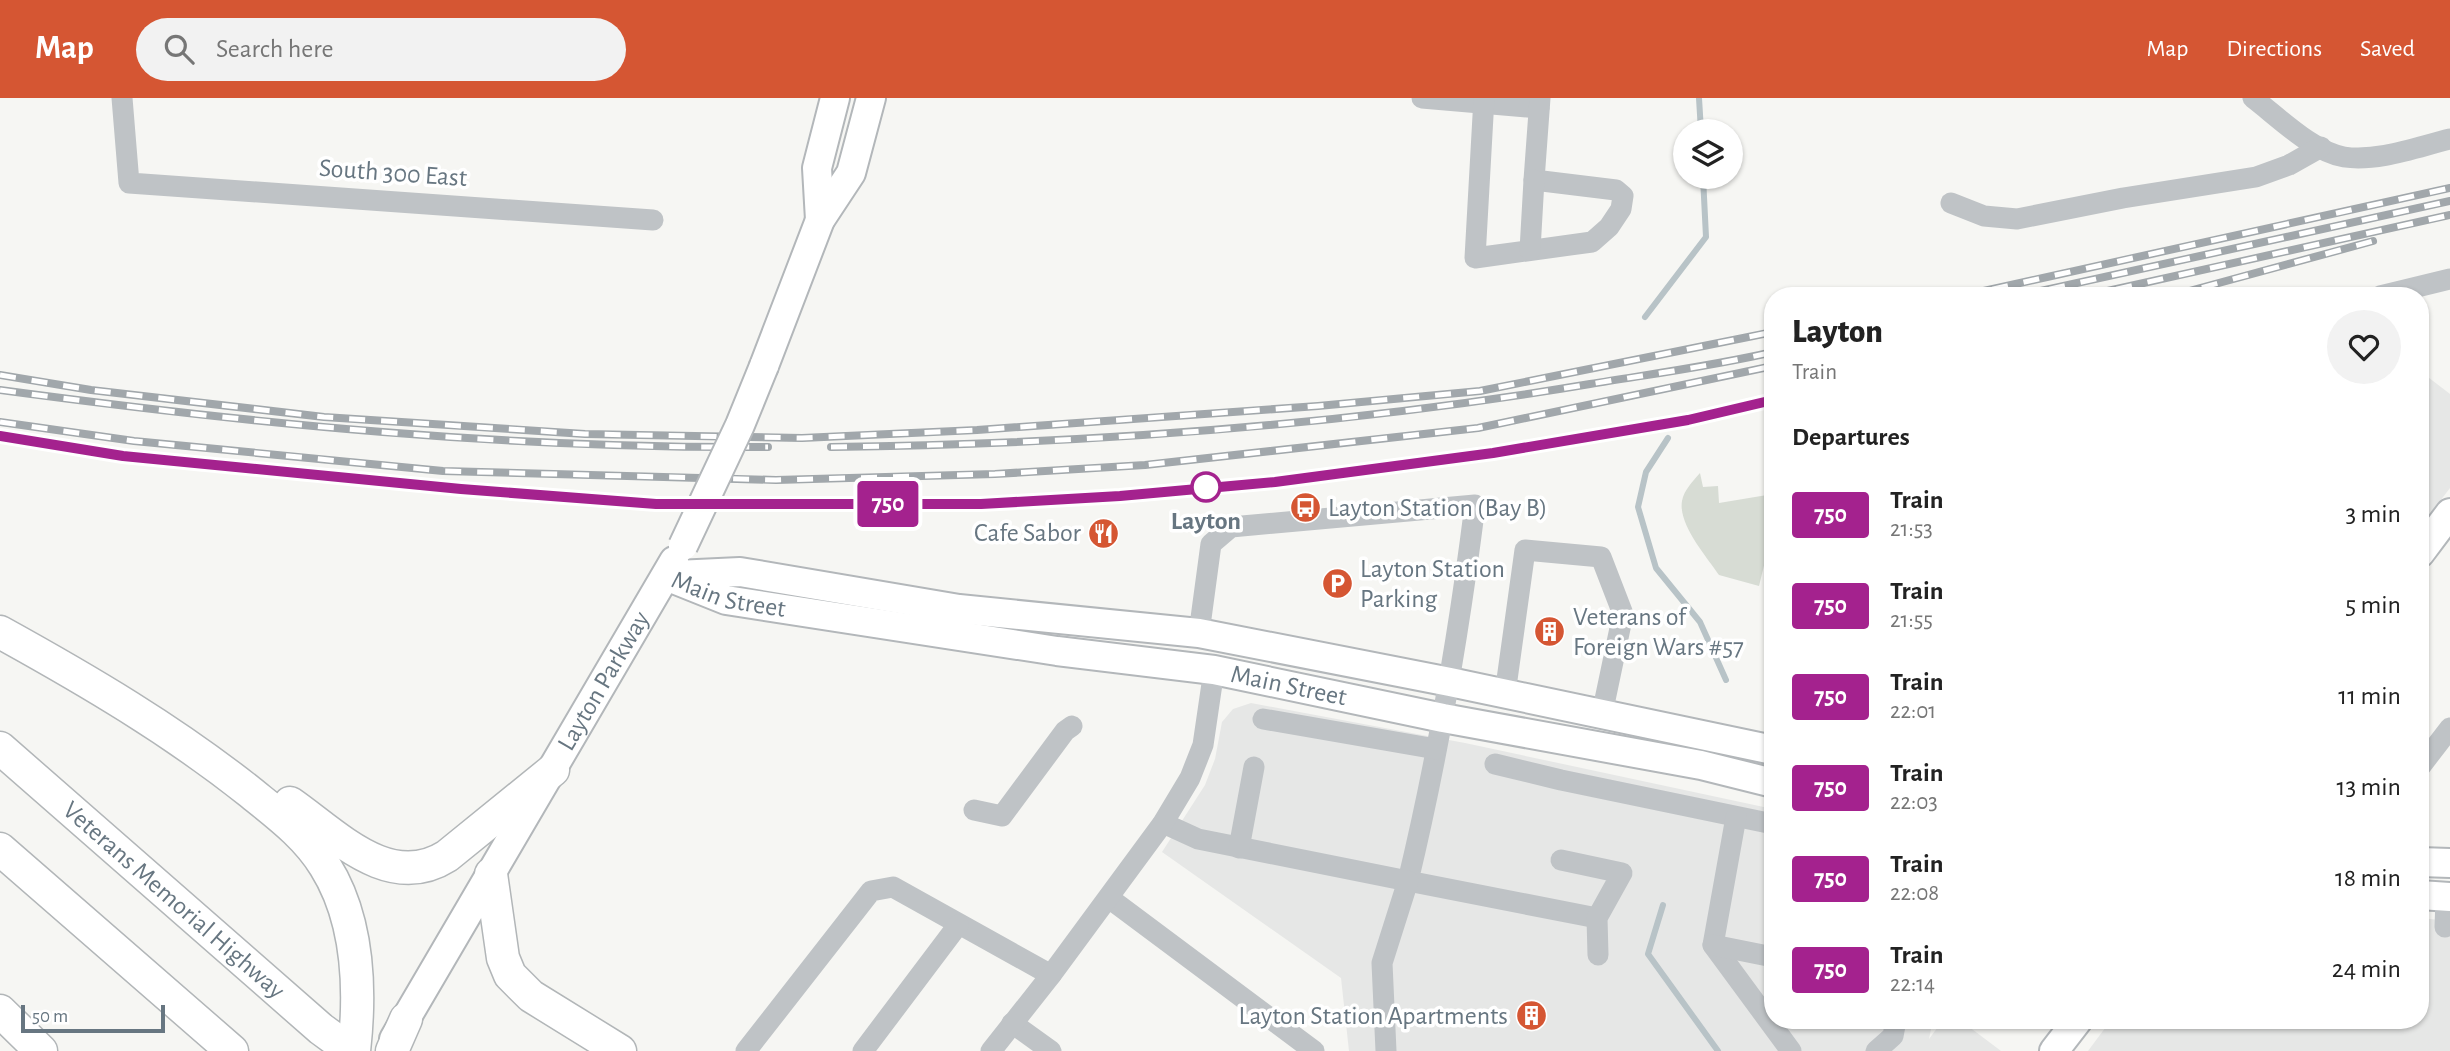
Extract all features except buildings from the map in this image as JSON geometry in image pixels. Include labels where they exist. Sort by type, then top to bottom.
[{"type":"highway","points":[[0,632],[134,709],[203,755],[290,803],[362,855],[381,865],[404,869],[428,866],[446,856],[553,770]]},
{"type":"highway","name":"Veterans Memorial Highway","points":[[0,748],[321,1029],[352,1051]]},
{"type":"highway","points":[[203,755],[289,824],[313,848],[325,865],[339,893],[353,943],[357,999],[352,1051]]},
{"type":"highway","points":[[0,849],[232,1051]]},
{"type":"highway","points":[[491,874],[503,958],[510,975],[531,996],[620,1051]]},
{"type":"highway","points":[[390,1051],[413,1007]]},
{"type":"main road","name":"Layton Parkway","points":[[820,219],[817,168],[835,98]]},
{"type":"main road","name":"Layton Parkway","points":[[413,1007],[683,546],[740,425],[820,219],[851,173],[871,98]]},
{"type":"main road","points":[[2429,541],[2450,513]]},
{"type":"main road","name":"Main Street","points":[[666,576],[740,572],[959,609],[1199,633],[1764,748]]},
{"type":"main road","name":"Main Street","points":[[666,576],[726,600],[1057,651],[1214,670],[1443,718],[1701,765],[1764,781]]},
{"type":"main road","points":[[2429,862],[2450,863]]},
{"type":"main road","points":[[2054,1051],[2071,1029]]},
{"type":"street","name":"South 300 East","points":[[122,98],[129,183],[653,220]]},
{"type":"street","points":[[1422,98],[1540,103],[1530,250]]},
{"type":"street","points":[[2253,98],[2312,144],[2342,157],[2373,157],[2450,139]]},
{"type":"street","points":[[1484,101],[1475,258],[1592,242],[1609,228],[1621,209],[1623,196],[1616,190],[1534,180]]},
{"type":"street","points":[[1951,203],[1984,216],[2017,219],[2123,198],[2256,177],[2289,165],[2321,148]]},
{"type":"street","points":[[2417,287],[2450,279]]},
{"type":"street","points":[[1199,633],[1211,544],[1231,527],[1475,505],[1462,610],[1432,780],[1408,881],[1382,963],[1386,1051]]},
{"type":"street","points":[[1505,694],[1525,550],[1601,556],[1623,614],[1602,714]]},
{"type":"street","points":[[990,1051],[1109,898],[1163,823],[1190,778],[1203,745],[1214,670]]},
{"type":"street","points":[[1263,719],[1436,749]]},
{"type":"street","points":[[974,810],[1002,816],[1072,726]]},
{"type":"street","points":[[2429,755],[2450,728]]},
{"type":"street","points":[[1495,764],[1764,822]]},
{"type":"street","points":[[1239,848],[1254,767]]},
{"type":"street","points":[[1736,817],[1713,945],[1764,1014]]},
{"type":"street","points":[[1163,823],[1198,839],[1239,848],[1597,918]]},
{"type":"street","points":[[1561,860],[1622,873],[1597,918],[1598,955]]},
{"type":"street","points":[[746,1051],[871,891],[893,887],[1051,975]]},
{"type":"street","points":[[2439,897],[2445,927]]},
{"type":"street","points":[[1109,898],[1314,1051]]},
{"type":"street","points":[[863,1051],[958,925]]},
{"type":"street","points":[[1713,945],[1764,955]]},
{"type":"street","points":[[1012,1023],[1051,1051]]},
{"type":"street","points":[[1775,1029],[1791,1051]]},
{"type":"street","points":[[1876,1051],[1894,1037],[1895,1029]]},
{"type":"shaded area","points":[[2429,378],[2450,394],[2450,488],[2429,515]]},
{"type":"shaded area","points":[[1700,473],[1703,487],[1718,486],[1719,503],[1764,496],[1764,566],[1759,586],[1719,575],[1684,520],[1682,501],[1687,489]]},
{"type":"shaded area","points":[[1251,703],[1465,743],[1764,807],[1764,1029],[1931,1029],[1929,1039],[1936,1029],[1972,1029],[2001,1051],[1349,1051],[1341,978],[1162,852],[1205,785],[1215,759],[1222,722],[1233,709]]},
{"type":"shaded area","points":[[2429,919],[2450,921],[2450,1051],[2088,1051],[2104,1029],[2429,1029]]},
{"type":"waterway","points":[[1699,98],[1700,119]]},
{"type":"waterway","points":[[1645,317],[1706,237],[1704,189]]},
{"type":"waterway","points":[[1668,438],[1646,472],[1638,507],[1656,568],[1700,622],[1726,680]]},
{"type":"waterway","points":[[1663,905],[1648,954],[1718,1051]]},
{"type":"railway","points":[[2002,287],[2450,188]]},
{"type":"railway","points":[[2059,287],[2450,201]]},
{"type":"railway","points":[[2126,287],[2450,215]]},
{"type":"railway","points":[[2204,287],[2373,241]]},
{"type":"railway","points":[[0,375],[91,390],[324,417],[585,434],[802,438],[977,430],[1318,406],[1480,391],[1764,334]]},
{"type":"railway","points":[[831,447],[1117,437],[1307,422],[1496,399],[1682,370],[1764,354]]},
{"type":"railway","points":[[0,422],[134,441],[443,471],[776,480],[995,474],[1145,465],[1478,428],[1764,368]]},
{"type":"railway","points":[[0,390],[191,414],[383,432],[575,444],[768,447]]},
{"type":"railway","points":[[0,436],[123,456],[461,489],[656,504],[981,504],[1120,496],[1275,482],[1493,453],[1688,420],[1764,402]]},
{"type":"train","name":"750","points":[[0,436],[123,456],[461,489],[656,504],[981,504],[1120,496],[1275,482],[1493,453],[1688,420],[1764,402]]},
{"type":"place","name":"Layton","points":[[1206,487]]},
{"type":"place","name":"Layton Station (Bay B)","points":[[1305,508]]},
{"type":"place","name":"Cafe Sabor","points":[[1104,533]]},
{"type":"place","name":"Layton Station Parking","points":[[1337,584]]},
{"type":"place","name":"Veterans of Foreign Wars #57","points":[[1550,632]]},
{"type":"place","name":"Layton Station Apartments","points":[[1531,1016]]}]
